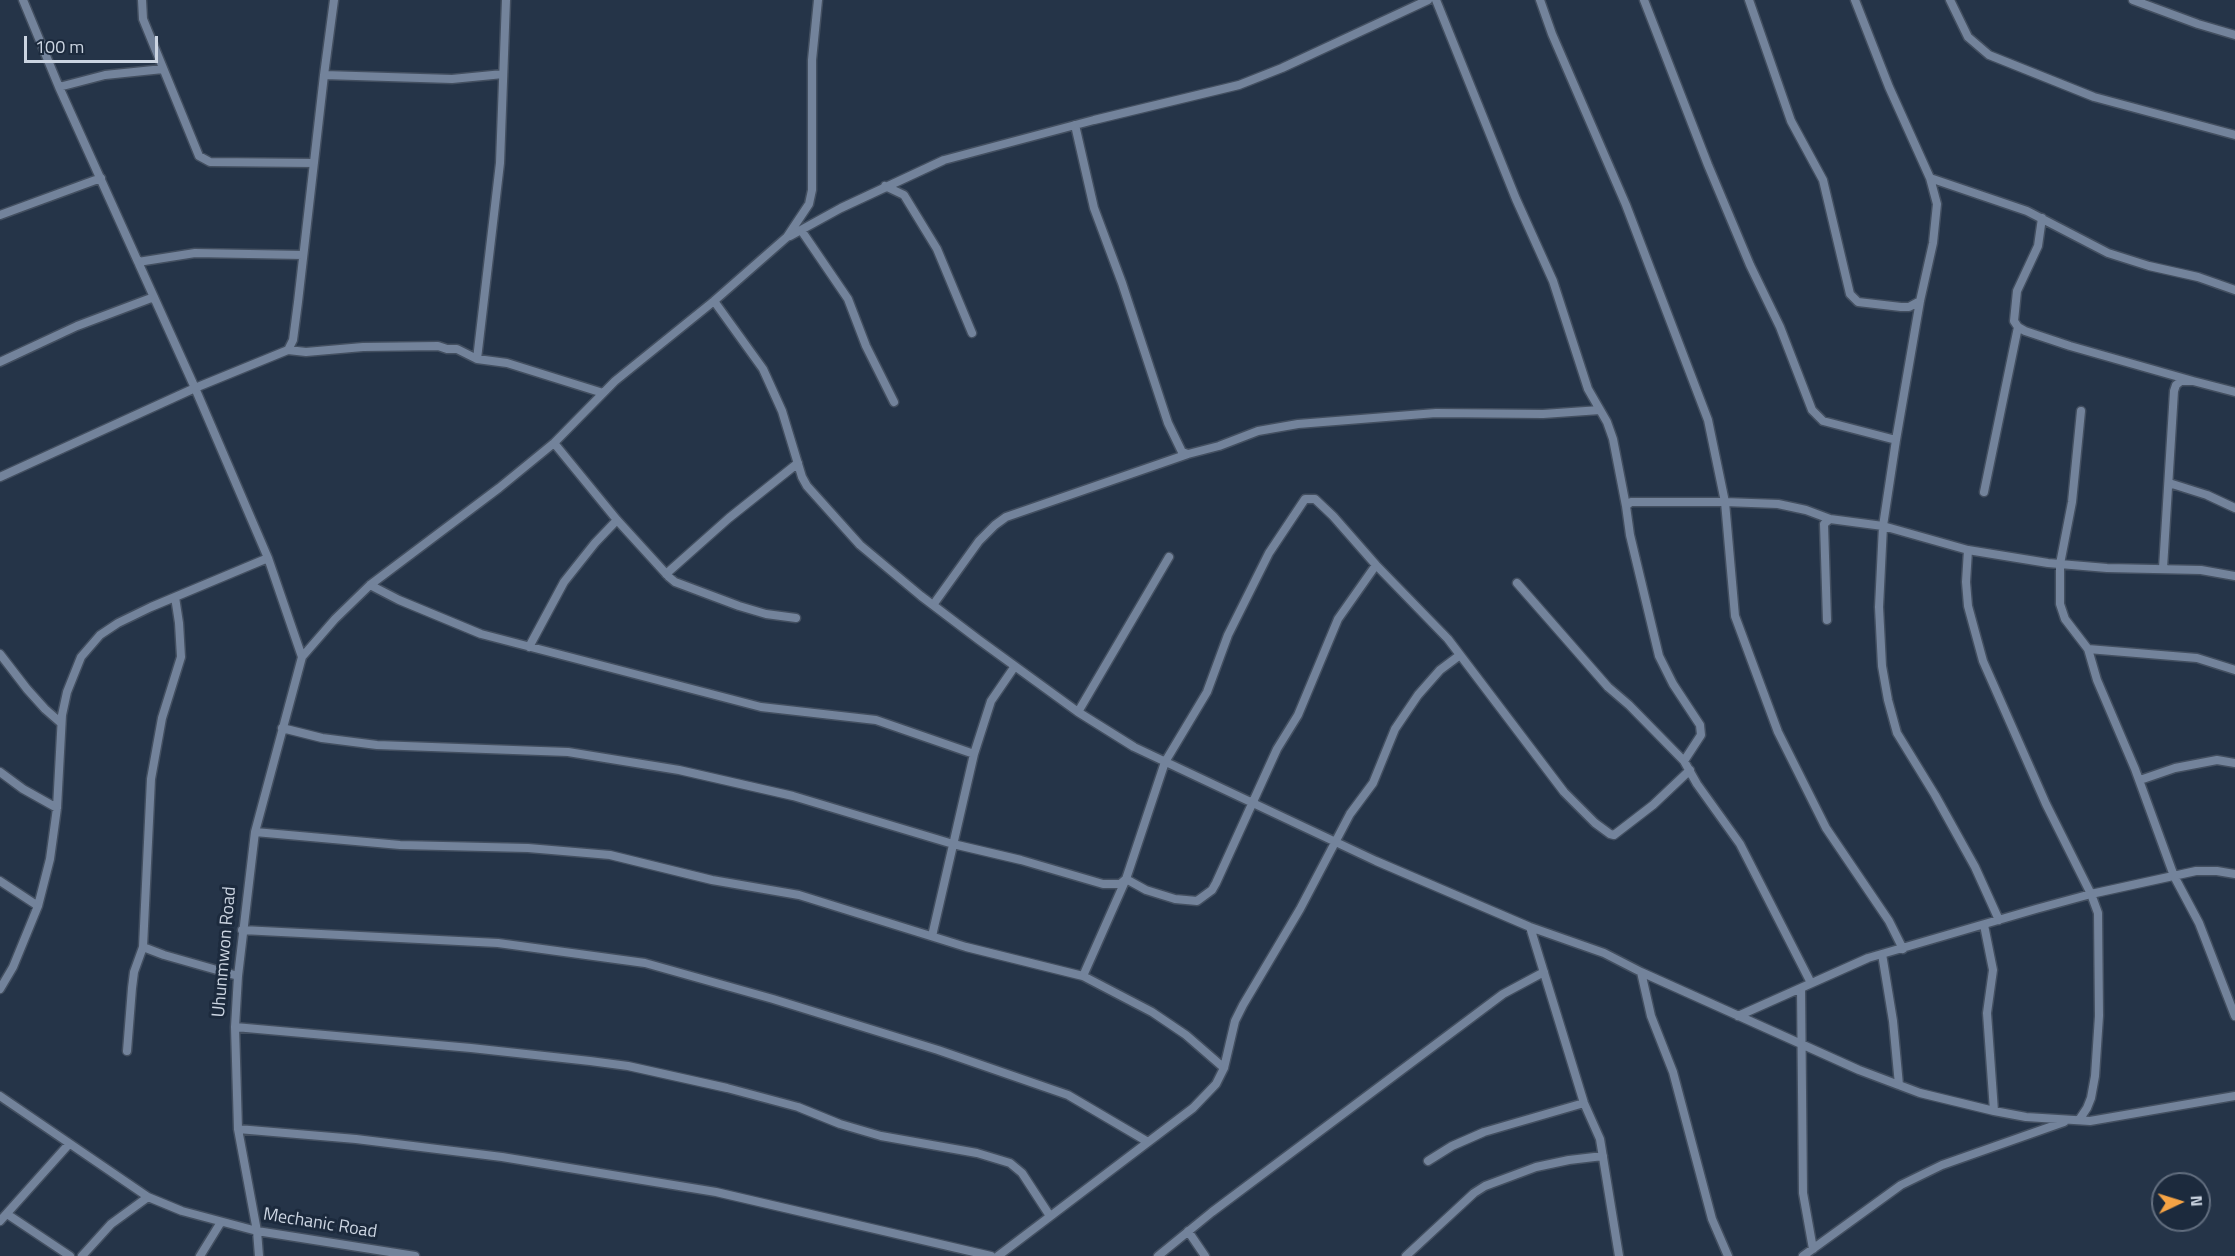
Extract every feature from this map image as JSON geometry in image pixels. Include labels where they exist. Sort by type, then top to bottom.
[{"type":"street","points":[[23,0],[59,87],[195,388],[268,558],[302,657]]},
{"type":"street","points":[[142,0],[143,19],[199,156],[203,160],[210,162],[314,163]]},
{"type":"street","points":[[288,350],[293,340],[334,0]]},
{"type":"street","points":[[477,359],[500,163],[506,0]]},
{"type":"street","points":[[787,237],[808,204],[812,190],[812,60],[818,0]]},
{"type":"street","points":[[302,657],[335,619],[370,585],[499,488],[554,443],[603,393],[787,237],[885,186],[944,160],[1076,124],[1239,85],[1282,68],[1428,0]]},
{"type":"street","points":[[1436,0],[1516,199],[1553,281],[1587,385],[1613,440],[1626,506],[1629,535],[1659,656],[1673,684],[1700,725],[1701,735],[1684,761]]},
{"type":"street","points":[[1540,0],[1552,34],[1626,205],[1708,420],[1725,502],[1735,616],[1778,732],[1826,828],[1889,921],[1903,949]]},
{"type":"street","points":[[1644,0],[1708,165],[1750,265],[1780,327],[1812,410],[1823,421],[1896,440]]},
{"type":"street","points":[[1749,0],[1791,121],[1823,180],[1841,248],[1850,294],[1858,302],[1901,307],[1909,307],[1920,301]]},
{"type":"street","points":[[1855,0],[1889,87],[1930,178],[1935,191],[1938,215],[1920,301],[1883,526],[1880,607],[1882,666],[1888,700],[1898,733],[1975,867],[1999,920]]},
{"type":"street","points":[[1950,0],[1968,37],[1989,55],[2094,97],[2235,135]]},
{"type":"street","points":[[2133,0],[2235,35]]},
{"type":"street","points":[[59,87],[105,75],[163,69]]},
{"type":"street","points":[[324,75],[452,79],[503,74]]},
{"type":"street","points":[[1076,124],[1085,175],[1098,220],[1122,283],[1168,423],[1182,452],[1188,454]]},
{"type":"street","points":[[0,215],[100,178]]},
{"type":"street","points":[[1930,178],[1993,198],[2042,218],[2108,253],[2149,266],[2198,277],[2235,290]]},
{"type":"street","points":[[885,186],[904,195],[937,249],[972,333]]},
{"type":"street","points":[[2042,218],[2038,246],[2017,291],[2014,321],[2018,327],[2070,346],[2235,392]]},
{"type":"street","points":[[801,230],[848,299],[866,345],[894,402]]},
{"type":"street","points":[[138,262],[195,253],[303,255]]},
{"type":"street","points":[[0,362],[77,327],[154,297]]},
{"type":"street","points":[[714,301],[763,369],[782,411],[807,486],[860,545],[933,605],[1078,712],[1117,737],[1165,762],[1376,861],[1530,927],[1604,953],[1641,972],[1859,1070],[1920,1093],[1994,1112],[2074,1120],[2137,1114],[2235,1096]]},
{"type":"street","points":[[1984,492],[2018,327]]},
{"type":"street","points":[[0,477],[195,388],[288,350],[306,352],[363,347],[438,346],[457,349],[477,359],[507,363],[603,393]]},
{"type":"street","points":[[2163,568],[2174,391],[2181,381],[2193,381]]},
{"type":"street","points":[[933,605],[979,541],[995,525],[1006,518],[1258,431],[1298,424],[1436,413],[1543,414],[1600,410]]},
{"type":"street","points":[[2081,411],[2072,502],[2060,564],[2060,604],[2065,619],[2088,649],[2097,680],[2140,780],[2174,876],[2199,923],[2235,1016]]},
{"type":"street","points":[[554,443],[617,520],[675,582],[739,606],[766,614],[796,618]]},
{"type":"street","points":[[666,574],[729,518],[798,463]]},
{"type":"street","points":[[2169,483],[2235,507]]},
{"type":"street","points":[[1083,976],[1126,879],[1165,762],[1207,692],[1228,636],[1269,553],[1305,498],[1315,499],[1333,516],[1376,565],[1448,639],[1564,792],[1595,823],[1610,834],[1614,835],[1653,805],[1690,770]]},
{"type":"street","points":[[1626,506],[1631,502],[1725,502],[1793,506],[1830,519],[1883,526],[1968,550],[2060,564],[2107,568],[2201,570],[2235,576]]},
{"type":"street","points":[[1827,620],[1824,524],[1830,519]]},
{"type":"street","points":[[529,647],[564,582],[617,520]]},
{"type":"street","points":[[1803,1256],[1901,1185],[1942,1165],[2074,1120],[2087,1108],[2091,1098],[2099,1016],[2098,914],[2091,894],[2046,804],[1983,661],[1968,606],[1966,582],[1968,550]]},
{"type":"street","points":[[1078,712],[1169,557]]},
{"type":"street","points":[[1,984],[21,950],[38,906],[50,859],[57,808],[61,723],[67,692],[81,657],[100,635],[118,623],[268,558]]},
{"type":"street","points":[[1126,879],[1146,890],[1165,896],[1197,901],[1212,890],[1276,749],[1298,715],[1338,619],[1376,565]]},
{"type":"street","points":[[1517,583],[1608,687],[1684,761],[1697,784],[1740,844],[1811,983]]},
{"type":"street","points":[[370,585],[399,600],[481,634],[761,707],[876,720],[974,754]]},
{"type":"street","points":[[127,1051],[134,972],[145,932],[148,816],[152,767],[162,718],[181,657],[180,623],[175,597]]},
{"type":"street","points":[[2088,649],[2197,658],[2235,670]]},
{"type":"street","points":[[0,654],[45,710],[61,723]]},
{"type":"street","points":[[998,1256],[1148,1142],[1206,1095],[1216,1084],[1224,1068],[1235,1021],[1243,1005],[1300,909],[1350,814],[1373,783],[1395,729],[1418,694],[1440,670],[1460,655]]},
{"type":"street","name":"Uhunmwon Road","points":[[259,1256],[257,1231],[238,1129],[235,1028],[238,976],[255,832],[302,657]]},
{"type":"street","points":[[932,936],[974,754],[991,701],[1015,666]]},
{"type":"street","points":[[282,728],[322,738],[377,745],[568,752],[652,765],[793,796],[953,844],[1022,860],[1103,884],[1120,884],[1126,879]]},
{"type":"street","points":[[2140,780],[2175,768],[2217,760],[2235,763]]},
{"type":"street","points":[[0,772],[23,789],[57,808]]},
{"type":"street","points":[[255,832],[390,845],[528,848],[610,855],[712,880],[799,895],[932,936],[1083,976],[1152,1012],[1186,1035],[1224,1068]]},
{"type":"street","points":[[1738,1016],[1868,958],[1999,920],[2091,894],[2196,871],[2235,873]]},
{"type":"street","points":[[0,881],[38,906]]},
{"type":"street","points":[[1984,925],[1993,970],[1987,1013],[1994,1112]]},
{"type":"street","points":[[1530,927],[1584,1103],[1600,1139],[1619,1256]]},
{"type":"street","points":[[242,930],[498,943],[645,963],[773,999],[927,1047],[1068,1095],[1148,1142]]},
{"type":"street","points":[[143,946],[164,956],[238,976]]},
{"type":"street","points":[[1882,954],[1893,1021],[1899,1085]]},
{"type":"street","points":[[1158,1256],[1503,994],[1544,972]]},
{"type":"street","points":[[1641,972],[1651,1016],[1672,1072],[1712,1219],[1728,1256]]},
{"type":"street","points":[[1801,988],[1803,1193],[1813,1249]]},
{"type":"street","points":[[235,1028],[471,1048],[590,1061],[628,1066],[727,1088],[798,1107],[840,1124],[881,1136],[1004,1160],[1022,1173],[1050,1216]]},
{"type":"street","name":"Mechanic Road","points":[[0,1095],[148,1197],[221,1222],[257,1231],[359,1252],[416,1256]]},
{"type":"street","points":[[1428,1161],[1452,1146],[1484,1132],[1584,1103]]},
{"type":"street","points":[[238,1129],[459,1151],[716,1192],[991,1256]]},
{"type":"street","points":[[69,1144],[3,1217],[70,1256]]},
{"type":"street","points":[[1406,1256],[1474,1193],[1485,1186],[1536,1167],[1603,1156]]},
{"type":"street","points":[[81,1256],[111,1224],[148,1197]]},
{"type":"street","points":[[200,1256],[221,1222]]},
{"type":"street","points":[[1188,1231],[1205,1256]]}]
